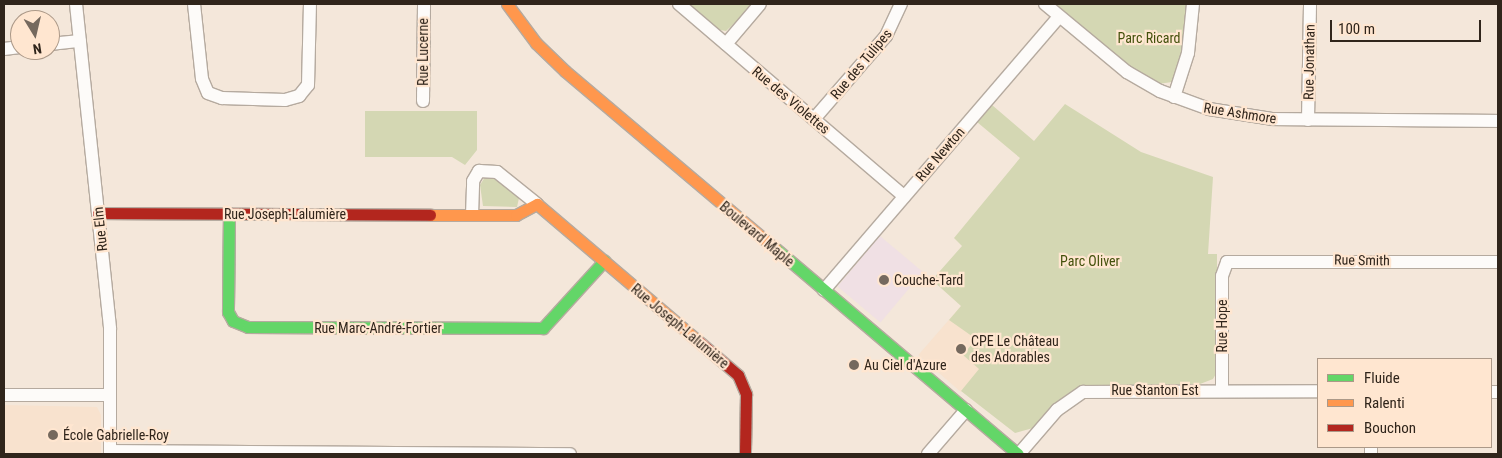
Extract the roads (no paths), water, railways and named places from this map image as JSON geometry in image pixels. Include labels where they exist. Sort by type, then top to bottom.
[{"type":"street","name":"Rue Elm","points":[[76,4],[110,329],[110,452]]},
{"type":"street","points":[[194,4],[202,79],[208,93],[222,98],[284,100],[299,96],[308,84],[310,4]]},
{"type":"street","name":"Rue Lucerne","points":[[422,101],[424,4]]},
{"type":"street","name":"Boulevard Maple","points":[[507,4],[536,43],[565,71],[1019,454]]},
{"type":"street","name":"Rue des Violettes","points":[[679,4],[904,196]]},
{"type":"street","points":[[726,44],[760,4]]},
{"type":"street","name":"Rue des Tulipes","points":[[814,119],[886,36],[901,4]]},
{"type":"street","name":"Rue Ashmore","points":[[1045,4],[1058,18],[1110,61],[1174,97],[1235,115],[1308,120],[1498,121]]},
{"type":"street","points":[[1174,97],[1188,53],[1193,4]]},
{"type":"street","name":"Rue Jonathan","points":[[1308,120],[1310,4]]},
{"type":"street","name":"Rue Newton","points":[[824,290],[1058,18]]},
{"type":"street","points":[[60,43],[80,40]]},
{"type":"street","name":"Rue Joseph-Lalumière","points":[[472,215],[473,180],[479,171],[497,172],[537,204],[743,381],[745,454]]},
{"type":"street","name":"Rue Joseph-Lalumière","points":[[98,213],[523,214],[537,204]]},
{"type":"street","name":"Rue Marc-André-Fortier","points":[[229,213],[228,312],[233,321],[248,327],[543,328],[604,261]]},
{"type":"street","name":"Rue Smith","points":[[1227,262],[1498,262]]},
{"type":"street","name":"Rue Hope","points":[[1222,390],[1222,276],[1227,262]]},
{"type":"street","name":"Rue Stanton Est","points":[[1019,454],[1057,410],[1078,393],[1222,390],[1317,391]]},
{"type":"street","points":[[4,395],[110,395]]},
{"type":"street","points":[[928,454],[966,410]]},
{"type":"street","points":[[110,452],[570,454]]},
{"type":"place","name":"Couche-Tard","points":[[884,280]]},
{"type":"place","name":"CPE Le Château des Adorables","points":[[961,349]]},
{"type":"place","name":"Au Ciel d'Azure","points":[[854,365]]},
{"type":"place","name":"École Gabrielle-Roy","points":[[53,435]]},
{"type":"park label","name":"Parc Ricard","points":[[1149,38]]},
{"type":"park label","name":"Parc Oliver","points":[[1090,261]]}]
